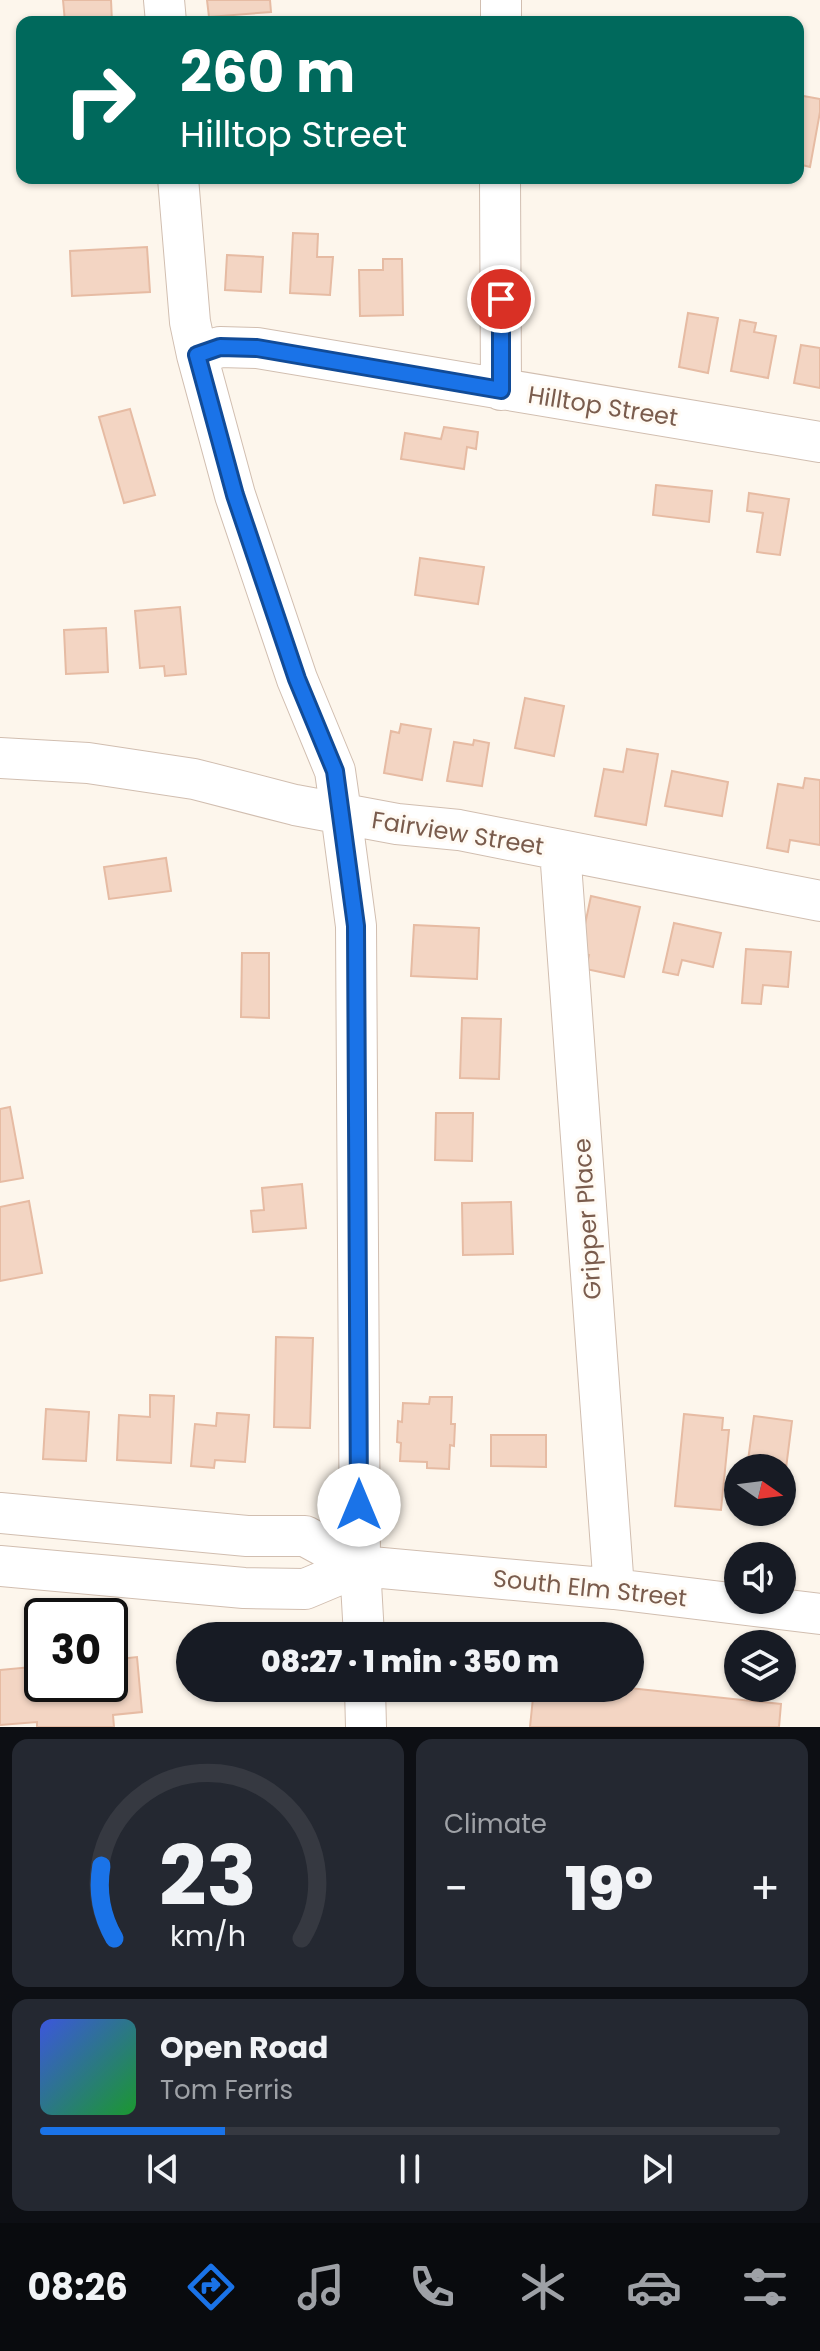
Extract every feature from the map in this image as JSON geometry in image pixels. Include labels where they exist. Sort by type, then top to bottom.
[{"type":"street","points":[[178,184],[190,322],[197,355],[235,495],[297,679],[335,771],[356,926],[360,1566],[363,1622]]},
{"type":"street","points":[[500,184],[501,390]]},
{"type":"street","name":"Hilltop Street","points":[[197,355],[220,347],[257,348],[820,442]]},
{"type":"street","name":"Fairview Street","points":[[0,758],[88,763],[194,779],[295,805],[397,824],[459,830],[820,901]]},
{"type":"street","name":"Gripper Place","points":[[560,850],[614,1589]]},
{"type":"street","name":"South Elm Street","points":[[0,1513],[247,1536],[305,1536],[360,1566],[614,1589],[820,1614]]},
{"type":"street","name":"South Elm Street","points":[[0,1566],[244,1588],[305,1589],[360,1566]]},
{"type":"street","points":[[365,1702],[366,1727]]},
{"type":"building","points":[[63,0],[111,0],[112,16],[64,16]]},
{"type":"building","points":[[207,0],[270,0],[271,12],[209,16]]},
{"type":"building","points":[[804,96],[820,99],[810,167],[804,166]]},
{"type":"building","points":[[293,233],[318,234],[317,257],[333,257],[330,295],[290,293]]},
{"type":"building","points":[[147,247],[150,292],[72,296],[70,251]]},
{"type":"building","points":[[227,255],[263,257],[261,292],[225,290]]},
{"type":"building","points":[[383,259],[402,259],[403,315],[360,316],[359,270],[383,270]]},
{"type":"building","points":[[688,313],[718,318],[708,373],[679,367]]},
{"type":"building","points":[[740,320],[756,323],[754,332],[776,336],[768,378],[731,371]]},
{"type":"building","points":[[801,345],[820,348],[820,388],[794,383]]},
{"type":"building","points":[[130,409],[155,495],[124,503],[99,417]]},
{"type":"building","points":[[444,427],[478,432],[476,449],[467,447],[464,469],[401,459],[405,433],[441,439]]},
{"type":"building","points":[[656,485],[712,491],[709,522],[653,515]]},
{"type":"building","points":[[749,493],[789,499],[780,555],[757,552],[763,513],[747,511]]},
{"type":"building","points":[[420,558],[484,567],[478,604],[415,595]]},
{"type":"building","points":[[180,607],[186,674],[165,676],[164,666],[140,668],[135,611]]},
{"type":"building","points":[[106,628],[108,672],[66,674],[64,630]]},
{"type":"building","points":[[525,698],[564,706],[554,756],[515,748]]},
{"type":"building","points":[[401,724],[431,729],[422,780],[384,773],[391,731],[399,733]]},
{"type":"building","points":[[474,740],[489,743],[482,786],[447,781],[454,742],[473,745]]},
{"type":"building","points":[[627,749],[658,754],[646,825],[595,816],[604,769],[623,772]]},
{"type":"building","points":[[672,771],[728,782],[722,816],[665,806]]},
{"type":"building","points":[[805,778],[820,780],[820,845],[790,840],[788,852],[767,848],[778,784],[803,788]]},
{"type":"building","points":[[166,858],[171,891],[109,899],[104,867]]},
{"type":"building","points":[[591,896],[640,907],[624,977],[586,969],[589,955],[579,953]]},
{"type":"building","points":[[674,923],[721,933],[713,967],[682,960],[678,975],[663,972]]},
{"type":"building","points":[[414,925],[479,928],[477,979],[411,976]]},
{"type":"building","points":[[746,949],[791,952],[788,987],[763,985],[761,1004],[742,1003]]},
{"type":"building","points":[[242,953],[269,953],[269,1018],[241,1017]]},
{"type":"building","points":[[462,1018],[501,1019],[499,1079],[460,1078]]},
{"type":"building","points":[[10,1107],[23,1178],[0,1182],[0,1109]]},
{"type":"building","points":[[436,1113],[473,1113],[472,1161],[435,1160]]},
{"type":"building","points":[[302,1184],[306,1228],[253,1232],[251,1211],[264,1210],[262,1188]]},
{"type":"building","points":[[29,1201],[42,1273],[0,1281],[0,1207]]},
{"type":"building","points":[[511,1202],[513,1254],[463,1255],[462,1203]]},
{"type":"building","points":[[276,1337],[313,1338],[310,1428],[274,1427]]},
{"type":"building","points":[[150,1395],[174,1396],[171,1463],[117,1460],[119,1415],[150,1417]]},
{"type":"building","points":[[430,1397],[452,1397],[451,1424],[455,1424],[449,1469],[427,1468],[427,1462],[400,1461],[398,1421],[402,1422],[403,1403],[429,1404]]},
{"type":"building","points":[[46,1409],[89,1412],[86,1461],[43,1459]]},
{"type":"building","points":[[217,1413],[249,1415],[245,1462],[215,1460],[214,1468],[191,1466],[195,1424],[216,1426]]},
{"type":"building","points":[[684,1414],[723,1418],[722,1430],[729,1430],[727,1454],[724,1454],[721,1510],[675,1506]]},
{"type":"building","points":[[754,1416],[792,1421],[788,1454],[749,1454]]},
{"type":"building","points":[[491,1435],[546,1435],[546,1467],[491,1466]]},
{"type":"building","points":[[137,1657],[142,1712],[113,1715],[114,1727],[37,1727],[37,1722],[0,1725],[0,1670],[24,1668],[24,1702],[128,1702],[128,1658]]},
{"type":"building","points":[[644,1690],[724,1698],[724,1702],[781,1704],[779,1727],[530,1727],[533,1702],[644,1702]]},
{"type":"route","points":[[359,1505],[356,926],[335,771],[297,679],[235,495],[197,355],[220,347],[257,348],[501,390],[501,299]]}]
